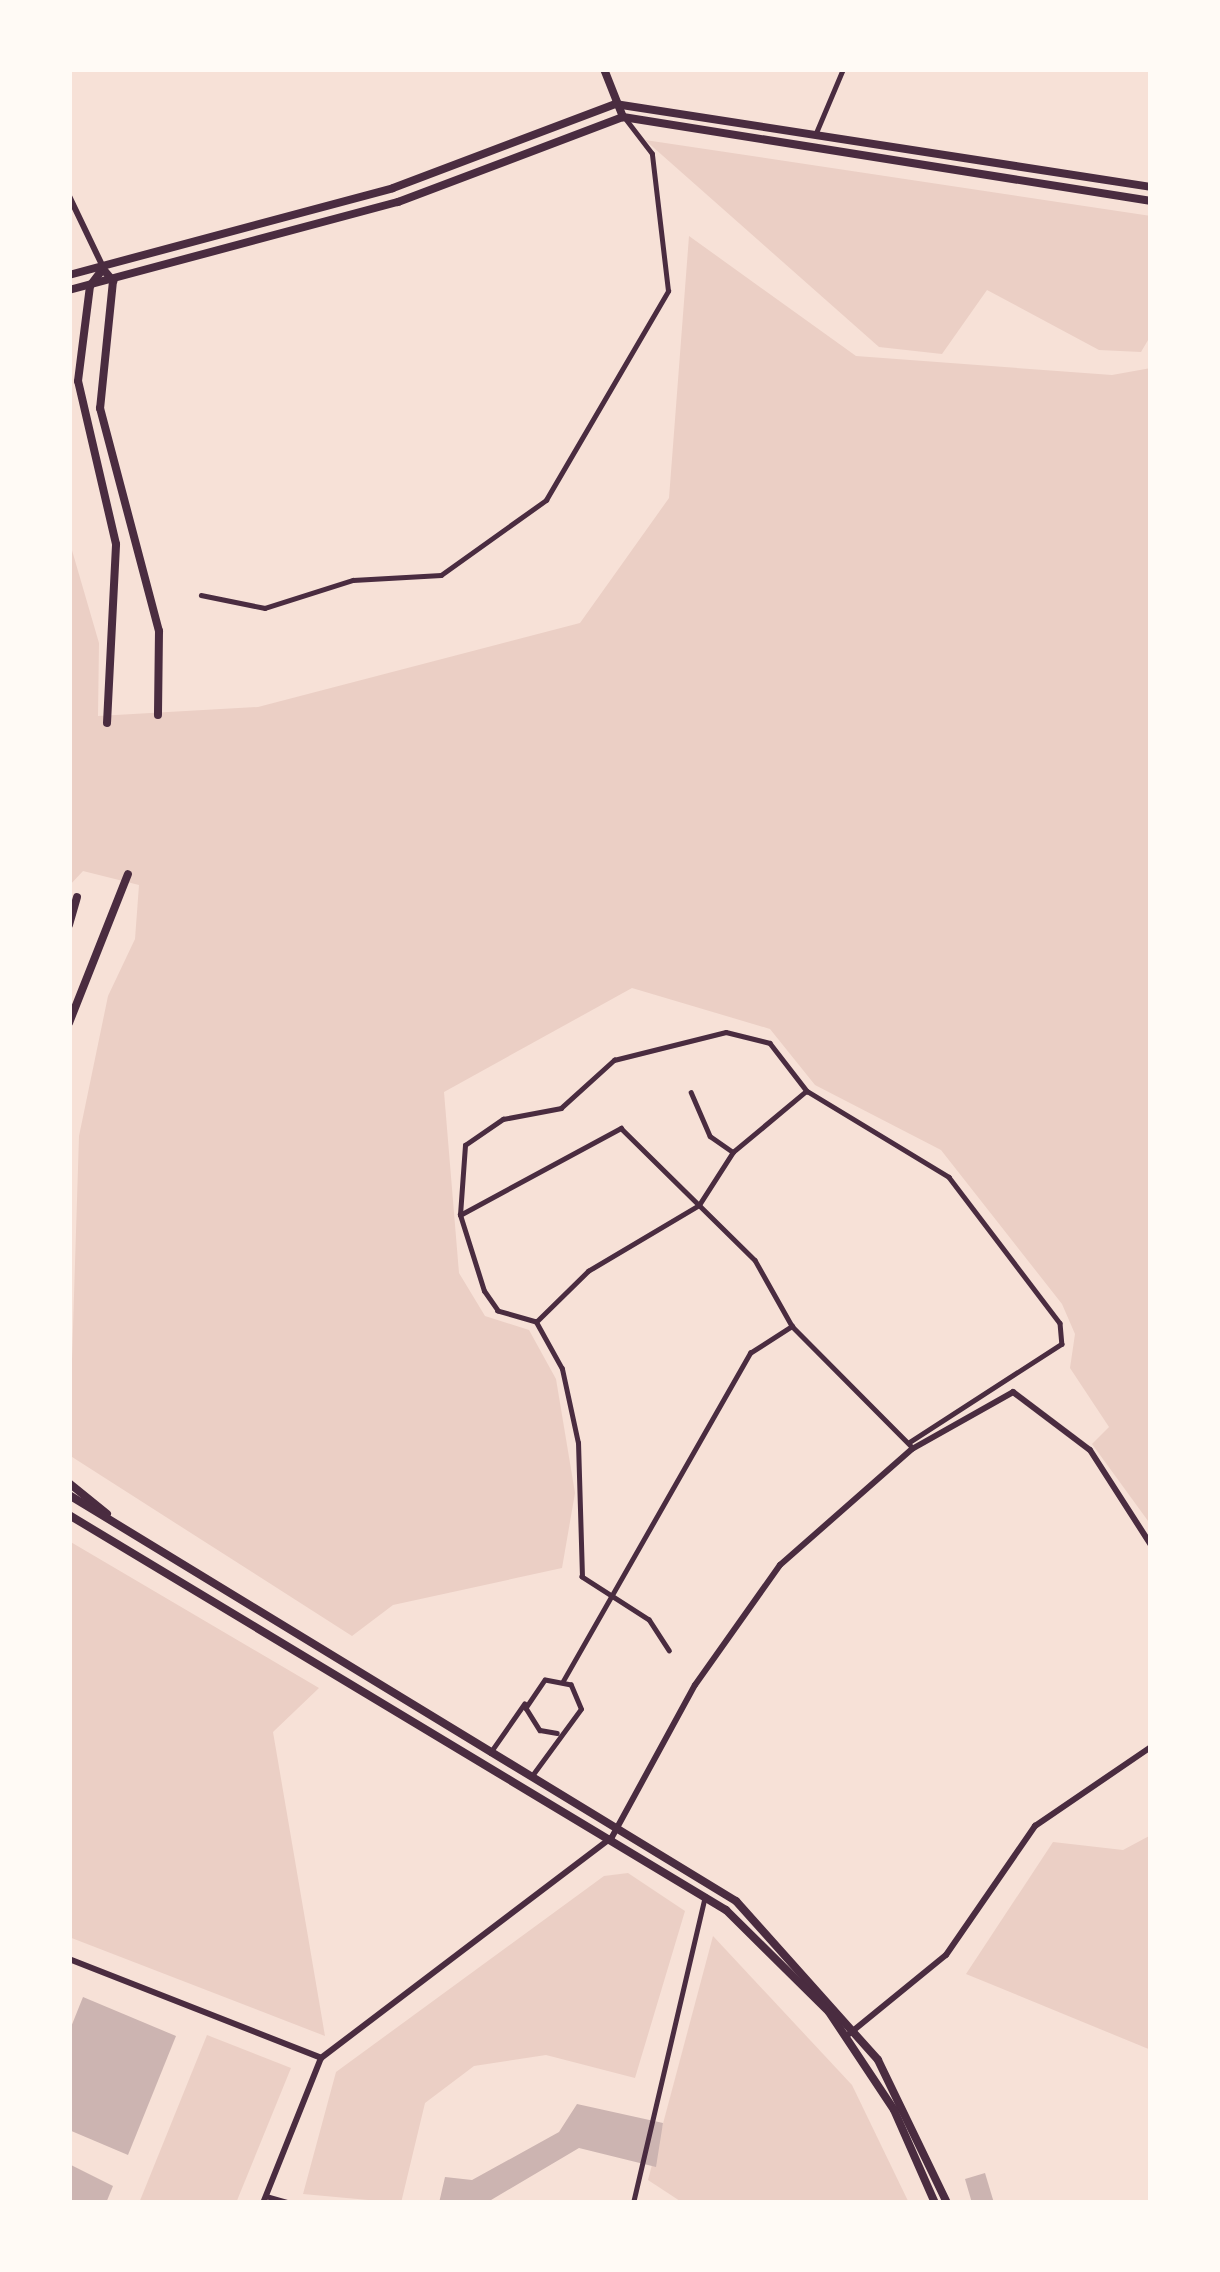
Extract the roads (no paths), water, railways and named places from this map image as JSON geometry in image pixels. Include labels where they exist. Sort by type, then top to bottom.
[{"type":"main road","points":[[604,69],[623,117]]},
{"type":"main road","points":[[69,275],[393,188],[615,104],[1151,187]]},
{"type":"main road","points":[[69,290],[398,202],[623,117],[1151,201]]},
{"type":"main road","points":[[103,269],[113,281],[100,408],[159,631],[158,715]]},
{"type":"main road","points":[[103,269],[90,286],[78,381],[116,544],[107,723]]},
{"type":"main road","points":[[69,1023],[128,874]]},
{"type":"main road","points":[[69,925],[77,897]]},
{"type":"main road","points":[[69,1483],[141,1541]]},
{"type":"main road","points":[[69,1495],[531,1778],[705,1896],[846,2037],[935,2203]]},
{"type":"main road","points":[[69,1515],[736,1901],[855,2029],[947,2203]]},
{"type":"street","points":[[816,133],[843,69]]},
{"type":"street","points":[[201,595],[265,608],[353,580],[441,574],[546,500],[668,291],[652,154],[623,117]]},
{"type":"street","points":[[69,196],[103,269]]},
{"type":"street","points":[[290,2203],[265,2199],[322,2058],[614,1833],[695,1685],[780,1565],[911,1446],[1062,1344],[1060,1323],[935,1164],[807,1091],[790,1059],[751,1035],[614,1060],[561,1108],[503,1119],[465,1144],[460,1215],[484,1291],[498,1311],[536,1322],[562,1369],[578,1443],[583,1577],[649,1620],[669,1651]]},
{"type":"street","points":[[536,1322],[588,1271],[698,1205],[733,1152],[807,1091]]},
{"type":"street","points":[[691,1092],[710,1136],[733,1152]]},
{"type":"street","points":[[460,1215],[621,1128],[755,1260],[792,1326],[911,1446]]},
{"type":"street","points":[[563,1681],[750,1353],[792,1326]]},
{"type":"street","points":[[911,1446],[1013,1392],[1090,1450],[1151,1545]]},
{"type":"street","points":[[490,1753],[537,1684],[563,1681]]},
{"type":"street","points":[[531,1778],[557,1733],[580,1709],[563,1681]]},
{"type":"street","points":[[527,1699],[533,1724],[557,1733]]},
{"type":"street","points":[[846,2037],[946,1955],[1035,1826],[1151,1747]]},
{"type":"street","points":[[633,2203],[705,1896]]},
{"type":"street","points":[[69,1959],[322,2058]]}]
